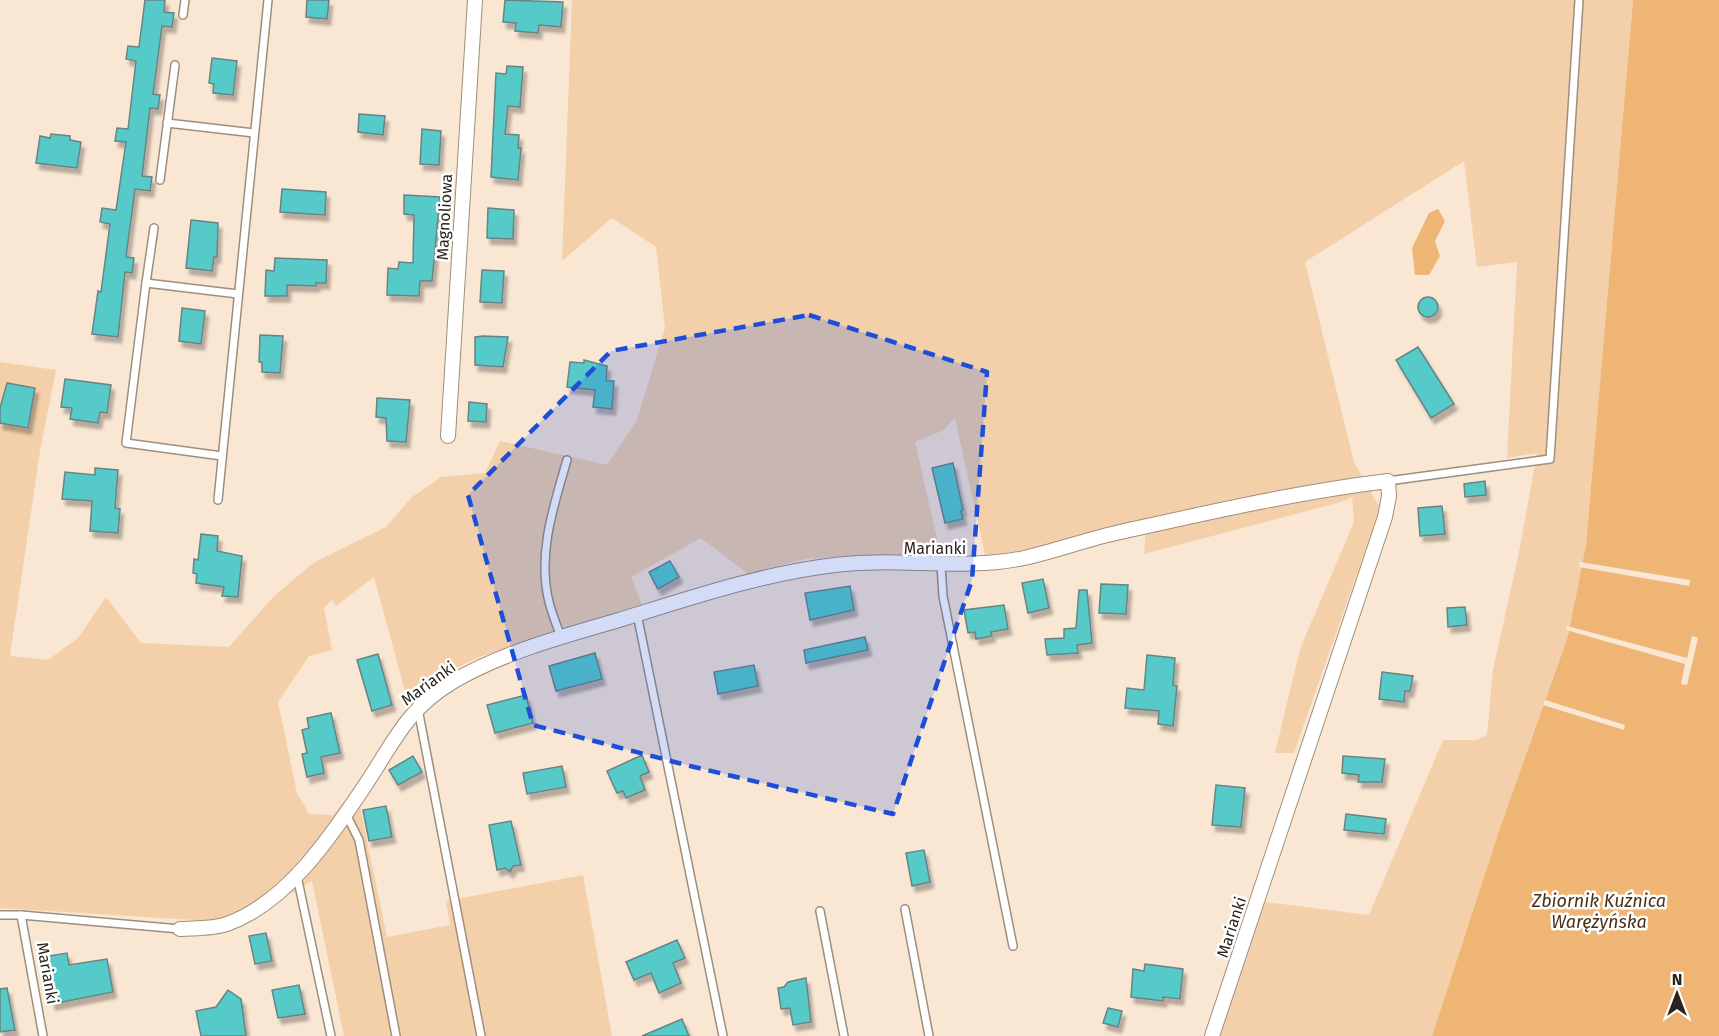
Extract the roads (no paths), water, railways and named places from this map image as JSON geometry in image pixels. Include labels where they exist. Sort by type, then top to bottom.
[{"type":"street","name":"Magnoliowa","points":[[448,436],[475,0]]},
{"type":"street","name":"Marianki","points":[[180,929],[225,925],[266,903],[297,876],[345,812],[405,720],[418,708],[453,681],[484,666],[561,637],[733,586],[836,565],[967,566],[1023,558],[1113,534],[1330,489],[1388,481],[1389,496],[1385,517],[1212,1036]]},
{"type":"lane","points":[[183,15],[185,0]]},
{"type":"lane","points":[[218,500],[268,0]]},
{"type":"lane","points":[[1388,481],[1550,459],[1579,0]]},
{"type":"lane","points":[[160,180],[175,65]]},
{"type":"lane","points":[[167,123],[254,133]]},
{"type":"lane","points":[[154,228],[126,443],[222,456]]},
{"type":"lane","points":[[146,283],[237,294]]},
{"type":"lane","points":[[561,637],[549,601],[545,553],[553,509],[567,460]]},
{"type":"lane","points":[[941,565],[943,596],[953,651],[1013,945]]},
{"type":"lane","points":[[636,614],[723,1036]]},
{"type":"lane","points":[[418,708],[481,1036]]},
{"type":"lane","points":[[345,812],[359,840],[396,1036]]},
{"type":"lane","points":[[297,876],[331,1036]]},
{"type":"lane","points":[[905,909],[929,1036]]},
{"type":"lane","points":[[820,911],[844,1036]]},
{"type":"lane","name":"Marianki","points":[[0,915],[180,929]]},
{"type":"lane","name":"Marianki","points":[[21,915],[43,1036]]},
{"type":"water","name":"Zbiornik Kuźnica Warężyńska","points":[[1633,0],[1719,0],[1719,1036],[1432,1036],[1500,828],[1568,636],[1586,545]]},
{"type":"water","points":[[1438,209],[1445,221],[1435,241],[1440,256],[1429,275],[1415,275],[1412,248],[1429,213]]}]
